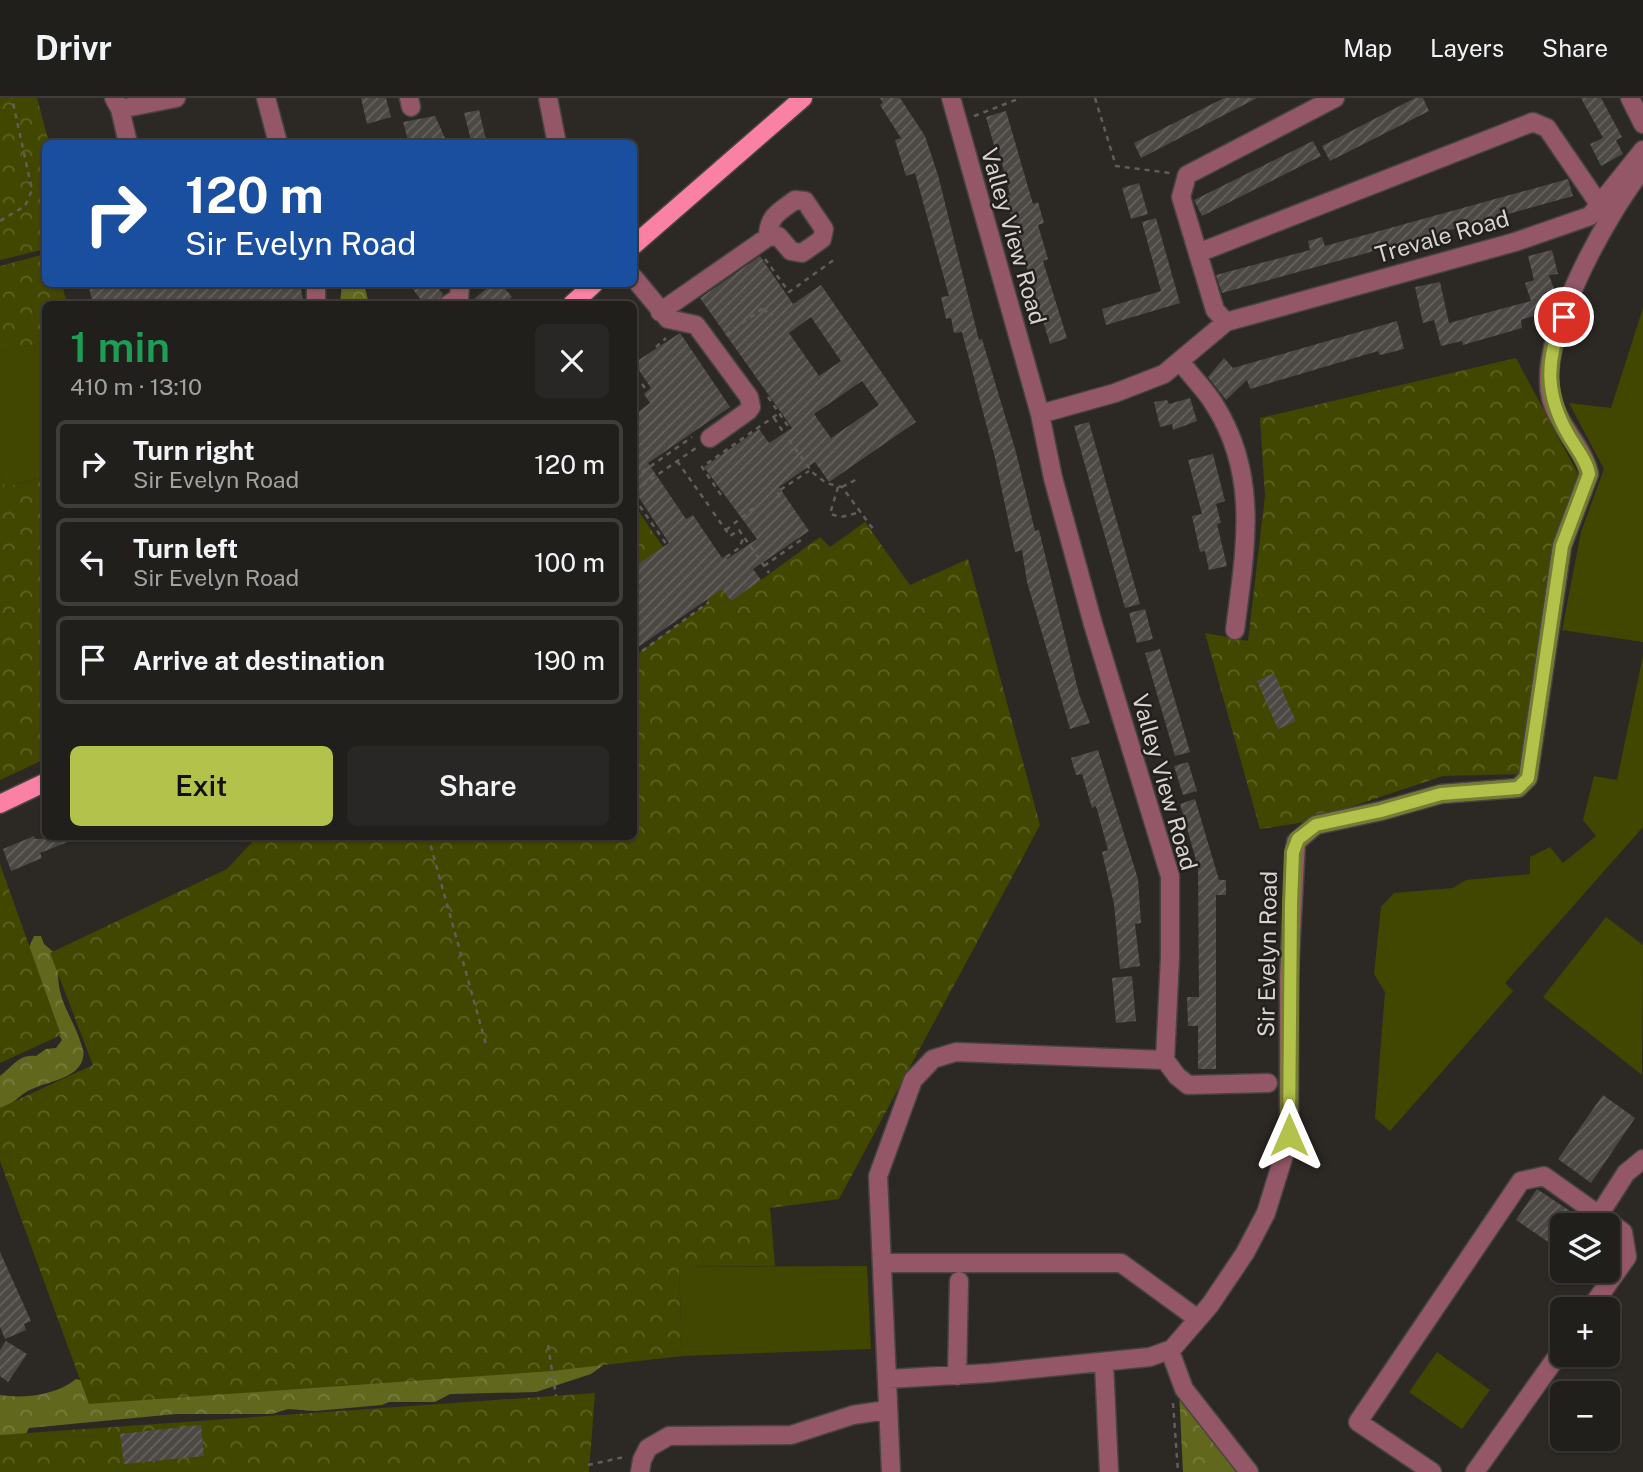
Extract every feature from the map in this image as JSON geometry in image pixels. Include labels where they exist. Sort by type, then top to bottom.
[{"type":"main road","points":[[637,239],[796,100]]},
{"type":"main road","points":[[575,301],[591,287]]},
{"type":"main road","points":[[0,804],[42,784]]},
{"type":"street","points":[[127,140],[117,104],[176,98]]},
{"type":"street","points":[[266,98],[277,140]]},
{"type":"street","points":[[548,98],[556,140]]},
{"type":"street","name":"Valley View Road","points":[[951,98],[1040,414],[1053,478],[1093,624],[1170,876],[1170,957],[1165,1060]]},
{"type":"street","points":[[1226,322],[1215,310],[1181,197],[1187,176],[1335,98]]},
{"type":"street","points":[[1630,98],[1643,124]]},
{"type":"street","points":[[1198,253],[1533,122],[1547,128],[1600,204]]},
{"type":"street","name":"Trevale Road","points":[[1040,414],[1115,393],[1164,374],[1226,322],[1516,242],[1590,216],[1643,150]]},
{"type":"street","name":"Sir Evelyn Road","points":[[1170,1351],[1234,1271],[1259,1229],[1273,1195],[1289,1139],[1289,975],[1296,842],[1316,825],[1445,793],[1518,788],[1527,780],[1562,546],[1589,474],[1552,400],[1549,376],[1553,345],[1605,226],[1643,169]]},
{"type":"street","points":[[660,312],[768,237]]},
{"type":"street","points":[[637,282],[668,319],[696,325],[751,403],[748,411],[702,438]]},
{"type":"street","points":[[1180,362],[1214,403],[1241,459],[1248,528],[1235,630]]},
{"type":"street","points":[[891,1472],[886,1410],[878,1176],[913,1080],[933,1059],[956,1052],[1165,1060],[1188,1085],[1268,1083]]},
{"type":"street","points":[[1600,1213],[1626,1173],[1643,1159]]},
{"type":"street","points":[[1432,1472],[1357,1422],[1521,1181],[1544,1176],[1596,1213]]},
{"type":"street","points":[[1620,1230],[1623,1232],[1627,1257],[1620,1267]]},
{"type":"street","points":[[883,1263],[1121,1263],[1198,1319]]},
{"type":"street","points":[[957,1376],[959,1281]]},
{"type":"street","points":[[887,1379],[957,1376],[1104,1363],[1170,1351],[1184,1389],[1250,1472]]},
{"type":"street","points":[[1104,1363],[1109,1472]]},
{"type":"street","points":[[1475,1472],[1550,1366]]},
{"type":"street","points":[[640,1472],[645,1453],[655,1441],[669,1436],[791,1435],[853,1415],[886,1410]]},
{"type":"path","points":[[0,221],[25,206],[32,190],[12,98]]},
{"type":"path","points":[[958,122],[1021,98]]},
{"type":"path","points":[[1095,98],[1116,166],[1187,176]]},
{"type":"path","points":[[760,254],[789,292],[835,259]]},
{"type":"path","points":[[724,336],[762,307],[769,316],[773,313]]},
{"type":"path","points":[[656,347],[655,345],[673,333]]},
{"type":"path","points":[[637,388],[642,384],[647,391]]},
{"type":"path","points":[[721,495],[702,467],[779,414],[790,429]]},
{"type":"path","points":[[774,417],[784,433]]},
{"type":"path","points":[[637,475],[695,435],[702,438],[677,461],[637,489]]},
{"type":"path","points":[[789,440],[810,470],[826,483],[840,486],[859,478]]},
{"type":"path","points":[[677,461],[709,506]]},
{"type":"path","points":[[637,465],[647,482]]},
{"type":"path","points":[[780,497],[777,492],[810,470]]},
{"type":"path","points":[[840,486],[830,514],[841,517],[861,512]]},
{"type":"path","points":[[840,486],[873,528],[871,530]]},
{"type":"path","points":[[637,502],[666,542]]},
{"type":"path","points":[[726,530],[756,506]]},
{"type":"path","points":[[713,512],[730,536],[738,530],[769,573]]},
{"type":"path","points":[[726,557],[739,548],[744,537]]},
{"type":"path","points":[[764,566],[801,540],[800,538]]},
{"type":"path","points":[[637,655],[709,602]]},
{"type":"path","points":[[429,840],[487,1048]]},
{"type":"path","points":[[548,1345],[556,1396]]},
{"type":"path","points":[[1172,1391],[1178,1472]]},
{"type":"path","points":[[588,1465],[645,1453]]},
{"type":"green space","points":[[0,98],[37,98],[48,140],[42,140],[42,250],[0,260]]},
{"type":"green space","points":[[42,255],[42,287],[63,287],[66,301],[42,301],[42,343],[0,352],[0,266]]},
{"type":"green space","points":[[342,287],[365,287],[368,301],[340,301]]},
{"type":"green space","points":[[1643,308],[1643,642],[1562,630],[1581,532],[1604,469],[1569,403],[1611,408]]},
{"type":"green space","points":[[42,343],[42,478],[5,487],[0,467],[0,352]]},
{"type":"green space","points":[[1516,358],[1578,474],[1547,576],[1521,774],[1443,776],[1305,822],[1260,829],[1205,633],[1248,641],[1265,496],[1260,418]]},
{"type":"green space","points":[[0,467],[5,487],[42,478],[42,760],[0,780]]},
{"type":"green space","points":[[637,509],[663,547],[637,566]]},
{"type":"green space","points":[[865,522],[910,585],[968,559],[1040,825],[839,1199],[770,1208],[775,1266],[679,1267],[682,1356],[552,1371],[89,1404],[0,1161],[0,1108],[93,1065],[50,953],[227,869],[254,840],[637,840],[637,654],[708,603],[706,599],[722,587],[761,580],[820,537],[830,547]]},
{"type":"green space","points":[[1643,656],[1643,827],[1505,983],[1513,991],[1390,1131],[1375,1118],[1385,992],[1374,974],[1381,907],[1394,893],[1453,888],[1466,880],[1530,874],[1530,857],[1550,847],[1563,863],[1596,836],[1583,820],[1594,776],[1617,780]]},
{"type":"green space","points":[[0,864],[61,1035],[0,1063]]},
{"type":"green space","points":[[1606,917],[1643,945],[1642,1075],[1543,997]]},
{"type":"green space","points":[[34,936],[41,936],[44,944],[59,957],[61,996],[79,1037],[83,1057],[80,1066],[72,1073],[28,1091],[0,1108],[0,1076],[21,1059],[56,1048],[62,1040],[50,1020],[28,950]]},
{"type":"green space","points":[[867,1266],[871,1349],[682,1356],[679,1267]]},
{"type":"green space","points":[[1437,1352],[1490,1390],[1462,1429],[1409,1392]]},
{"type":"green space","points":[[613,1358],[591,1374],[536,1392],[450,1394],[435,1402],[389,1402],[382,1405],[315,1411],[288,1409],[272,1414],[176,1414],[29,1428],[25,1436],[0,1441],[0,1395],[19,1396],[50,1392],[76,1379],[115,1390]]},
{"type":"green space","points":[[1179,1391],[1242,1472],[1183,1472]]},
{"type":"green space","points":[[595,1393],[589,1472],[0,1472],[0,1435]]},
{"type":"building","points":[[361,98],[386,98],[391,117],[367,124]]},
{"type":"building","points":[[880,98],[900,98],[925,136],[938,175],[979,340],[982,339],[1016,452],[1035,531],[1039,530],[1079,694],[1090,723],[1070,729],[1027,582],[1022,550],[1015,552],[995,458],[962,332],[954,333],[951,318],[946,319],[941,297],[949,296],[915,173],[906,176],[895,140],[901,138],[880,105],[883,103]]},
{"type":"building","points":[[1224,98],[1257,98],[1141,158],[1134,143]]},
{"type":"building","points":[[1415,98],[1423,98],[1429,111],[1330,161],[1322,146]]},
{"type":"building","points":[[1581,98],[1601,98],[1622,137],[1616,140],[1623,154],[1601,166],[1590,144],[1603,138]]},
{"type":"building","points":[[479,110],[486,140],[471,140],[464,113]]},
{"type":"building","points":[[1006,111],[1033,204],[1038,202],[1044,223],[1038,225],[1048,259],[1043,261],[1067,338],[1050,344],[1005,196],[1010,195],[997,144],[994,145],[986,117]]},
{"type":"building","points":[[435,116],[445,138],[408,140],[403,122]]},
{"type":"building","points":[[1313,141],[1321,156],[1202,216],[1194,200]]},
{"type":"building","points":[[1568,179],[1573,196],[1222,293],[1216,275],[1310,250],[1308,241],[1322,237],[1325,246]]},
{"type":"building","points":[[1139,183],[1148,214],[1131,219],[1122,188]]},
{"type":"building","points":[[1156,218],[1180,303],[1106,325],[1102,309],[1161,291],[1142,222]]},
{"type":"building","points":[[1552,250],[1558,274],[1549,275],[1554,289],[1545,292],[1551,310],[1521,320],[1522,328],[1463,345],[1462,341],[1441,346],[1434,320],[1423,323],[1415,287],[1440,282],[1449,323],[1531,301],[1525,283],[1534,280],[1528,256]]},
{"type":"building","points":[[760,256],[793,304],[821,285],[916,422],[829,482],[815,462],[779,487],[809,531],[753,569],[761,580],[731,601],[722,589],[637,648],[637,565],[669,543],[637,495],[637,413],[650,403],[644,394],[651,388],[637,367],[637,361],[680,333],[730,407],[648,463],[686,519],[693,515],[722,558],[726,556],[727,559],[757,539],[704,467],[759,429],[769,443],[792,428],[700,298]],"holes":[[[811,317],[841,361],[819,376],[789,333]],[[862,381],[879,405],[831,438],[814,414]]]},
{"type":"building","points":[[89,287],[301,287],[303,300],[298,301],[92,301]]},
{"type":"building","points":[[411,287],[437,287],[443,294],[438,301],[422,301]]},
{"type":"building","points":[[488,287],[504,287],[512,297],[507,301],[472,301]]},
{"type":"building","points":[[1397,321],[1404,349],[1380,355],[1378,351],[1250,389],[1247,380],[1226,400],[1208,377],[1224,358],[1233,368]]},
{"type":"building","points":[[1190,398],[1197,421],[1173,430],[1172,424],[1160,427],[1154,402],[1167,400],[1169,404]]},
{"type":"building","points":[[1089,422],[1140,604],[1125,608],[1074,426]]},
{"type":"building","points":[[1213,454],[1225,501],[1216,504],[1221,523],[1217,524],[1227,566],[1209,570],[1205,551],[1200,552],[1192,516],[1202,514],[1188,460]]},
{"type":"building","points":[[1145,609],[1153,639],[1137,643],[1129,613]]},
{"type":"building","points":[[1160,649],[1190,752],[1175,756],[1145,653]]},
{"type":"building","points":[[1274,673],[1296,721],[1278,729],[1257,681]]},
{"type":"building","points":[[1098,750],[1138,879],[1141,923],[1135,924],[1140,966],[1120,969],[1114,904],[1102,852],[1108,850],[1096,806],[1092,808],[1082,774],[1076,775],[1071,758]]},
{"type":"building","points":[[1188,762],[1197,791],[1183,795],[1174,766]]},
{"type":"building","points":[[1195,799],[1219,880],[1226,880],[1226,895],[1216,895],[1216,1069],[1198,1069],[1198,1026],[1188,1026],[1187,997],[1199,997],[1198,867],[1180,804]]},
{"type":"building","points":[[34,836],[35,839],[42,840],[72,840],[40,853],[42,858],[11,871],[3,849]]},
{"type":"building","points":[[1132,976],[1136,1021],[1116,1023],[1112,978]]},
{"type":"building","points":[[1603,1095],[1635,1118],[1591,1183],[1558,1159]]},
{"type":"building","points":[[1537,1189],[1573,1213],[1550,1213],[1550,1243],[1516,1220]]},
{"type":"building","points":[[0,1252],[31,1321],[24,1324],[26,1330],[5,1339],[0,1327]]},
{"type":"building","points":[[6,1341],[27,1354],[8,1382],[0,1376],[0,1350]]},
{"type":"building","points":[[201,1425],[204,1456],[124,1464],[120,1434]]},
{"type":"route","points":[[1289,1135],[1291,904],[1293,852],[1298,839],[1316,825],[1445,793],[1518,788],[1524,785],[1528,778],[1562,546],[1589,474],[1580,453],[1557,415],[1550,395],[1549,362],[1564,317]]}]
